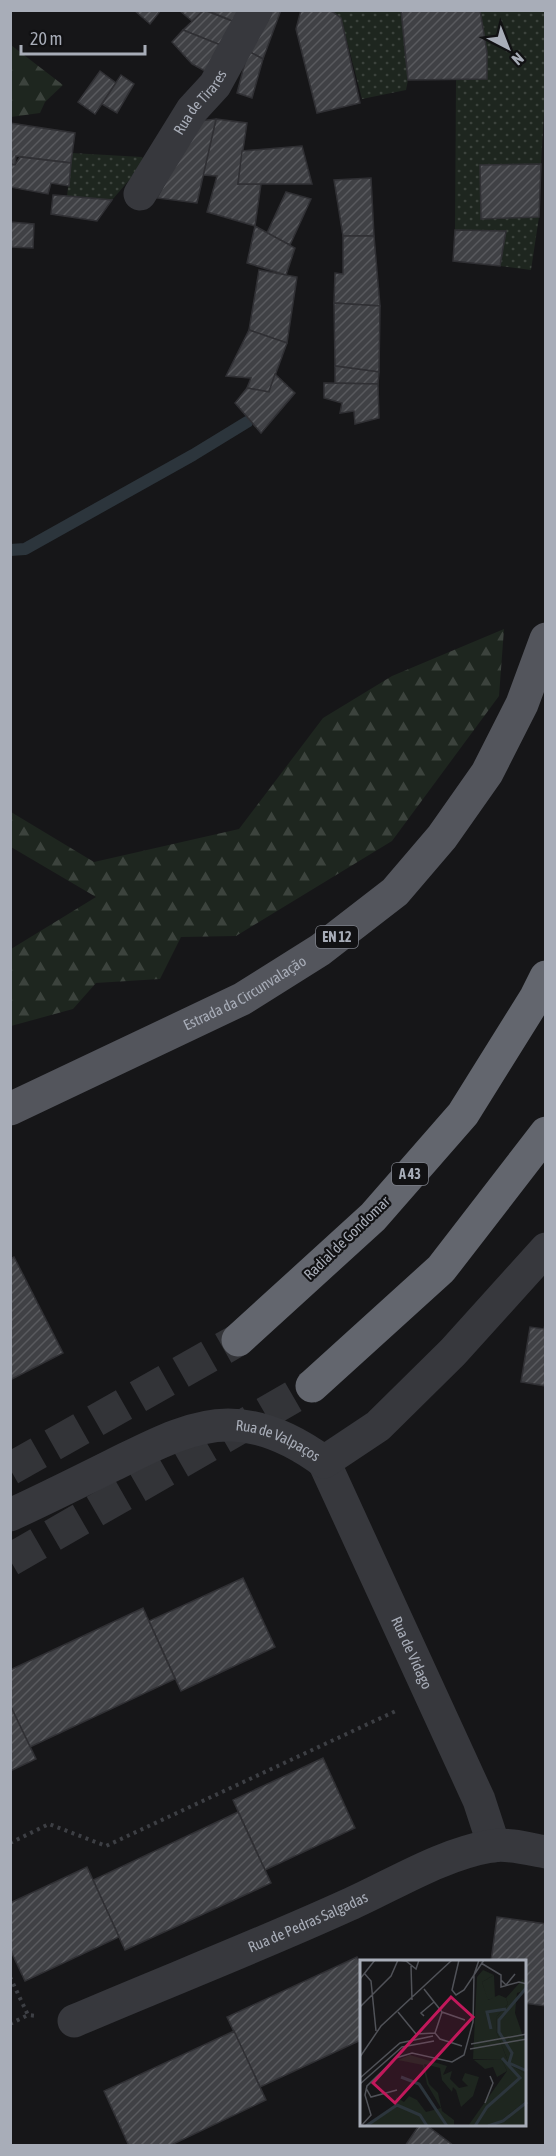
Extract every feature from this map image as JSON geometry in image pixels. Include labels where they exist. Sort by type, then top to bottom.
[{"type":"highway","name":"Radial de Gondomar","points":[[238,1340],[373,1216],[463,1114],[536,997],[546,977]]},
{"type":"highway","points":[[312,1386],[441,1269],[546,1133]]},
{"type":"main road","name":"Estrada da Circunvalação","points":[[10,1109],[242,999],[320,950],[394,892],[442,837],[487,773],[522,704],[546,639]]},
{"type":"street","name":"Rua de Tirares","points":[[140,194],[192,110],[215,85],[256,10]]},
{"type":"street","name":"Rua de Valpaços","points":[[10,1515],[169,1438],[204,1428],[228,1425],[268,1432],[300,1444],[324,1462],[378,1426],[453,1352],[546,1249]]},
{"type":"street","name":"Rua de Vidago","points":[[324,1462],[479,1800],[494,1846]]},
{"type":"street","name":"Rua de Pedras Salgadas","points":[[74,2021],[348,1905],[428,1866],[459,1854],[494,1846],[520,1847],[546,1852]]},
{"type":"path","points":[[10,1843],[49,1824],[106,1846],[431,1694]]},
{"type":"path","points":[[10,2024],[28,2014]]},
{"type":"green space","points":[[330,11],[401,11],[408,80],[406,90],[362,99],[341,18]]},
{"type":"green space","points":[[480,11],[545,11],[546,80],[541,164],[480,165],[481,219],[539,217],[531,270],[500,266],[506,231],[455,230],[456,80],[487,79],[487,52]]},
{"type":"green space","points":[[11,45],[63,85],[45,102],[40,113],[11,117]]},
{"type":"green space","points":[[72,153],[142,157],[145,162],[112,200],[67,196]]},
{"type":"green space","points":[[504,629],[499,696],[392,841],[236,936],[181,937],[160,979],[96,983],[73,1009],[11,1026],[11,949],[96,897],[11,847],[11,812],[94,862],[239,829],[323,718],[392,676]]},
{"type":"building","points":[[134,10],[161,10],[150,24]]},
{"type":"building","points":[[179,10],[204,10],[192,21]]},
{"type":"building","points":[[204,10],[240,24],[228,48],[183,30]]},
{"type":"building","points":[[206,10],[247,10],[240,24]]},
{"type":"building","points":[[268,10],[281,10],[263,59],[248,51]]},
{"type":"building","points":[[301,10],[330,10],[341,18],[360,103],[317,113],[296,29]]},
{"type":"building","points":[[401,10],[480,10],[487,52],[487,79],[408,80]]},
{"type":"building","points":[[183,30],[228,48],[212,75],[192,64],[172,42]]},
{"type":"building","points":[[248,51],[263,59],[252,98],[237,93]]},
{"type":"building","points":[[100,71],[116,83],[95,114],[78,102]]},
{"type":"building","points":[[121,75],[134,84],[117,113],[102,104]]},
{"type":"building","points":[[216,119],[247,123],[238,184],[261,184],[255,226],[207,212],[217,176],[203,175]]},
{"type":"building","points":[[216,119],[197,203],[157,198],[199,121]]},
{"type":"building","points":[[10,123],[75,133],[71,163],[16,156],[15,165],[10,164]]},
{"type":"building","points":[[302,146],[312,184],[238,184],[242,151]]},
{"type":"building","points":[[20,157],[71,163],[69,186],[51,183],[48,194],[10,187],[10,164],[15,165]]},
{"type":"building","points":[[541,164],[539,217],[481,219],[480,165]]},
{"type":"building","points":[[371,178],[374,236],[343,236],[334,180]]},
{"type":"building","points":[[286,192],[311,199],[290,245],[267,233]]},
{"type":"building","points":[[53,195],[112,200],[97,221],[51,214]]},
{"type":"building","points":[[10,222],[34,224],[33,248],[10,247]]},
{"type":"building","points":[[255,226],[295,248],[286,275],[247,263]]},
{"type":"building","points":[[455,230],[506,231],[500,266],[453,261]]},
{"type":"building","points":[[343,236],[374,236],[380,306],[334,303],[335,273],[343,274]]},
{"type":"building","points":[[259,270],[297,277],[287,343],[249,330]]},
{"type":"building","points":[[334,303],[380,306],[379,372],[335,366]]},
{"type":"building","points":[[249,330],[287,343],[269,392],[247,388],[251,378],[226,376]]},
{"type":"building","points":[[335,366],[379,372],[378,384],[335,383]]},
{"type":"building","points":[[275,374],[295,393],[261,433],[235,403],[247,388],[269,392]]},
{"type":"building","points":[[324,383],[378,384],[379,418],[355,424],[354,411],[340,413],[342,403],[324,398]]},
{"type":"building","points":[[14,1257],[63,1353],[10,1380],[10,1259]]},
{"type":"building","points":[[546,1320],[546,1386],[521,1382],[530,1327],[544,1329]]},
{"type":"building","points":[[243,1578],[275,1647],[181,1691],[149,1621]]},
{"type":"building","points":[[143,1608],[175,1679],[30,1747],[10,1705],[10,1670]]},
{"type":"building","points":[[10,1705],[36,1759],[10,1771]]},
{"type":"building","points":[[323,1758],[355,1828],[265,1870],[233,1800]]},
{"type":"building","points":[[238,1812],[271,1883],[125,1950],[93,1880]]},
{"type":"building","points":[[87,1867],[119,1937],[25,1981],[10,1949],[10,1903]]},
{"type":"building","points":[[497,1917],[546,1924],[546,2006],[526,2003],[526,1960],[491,1960]]},
{"type":"building","points":[[357,1957],[360,1963],[360,2040],[260,2087],[227,2017]]},
{"type":"building","points":[[234,2031],[266,2100],[169,2146],[129,2146],[104,2091]]},
{"type":"building","points":[[419,2126],[428,2126],[454,2146],[405,2146]]},
{"type":"waterway","points":[[10,550],[25,549],[193,455],[247,422]]},
{"type":"tunnel","points":[[10,1469],[238,1340]]},
{"type":"tunnel","points":[[10,1560],[312,1386]]}]
